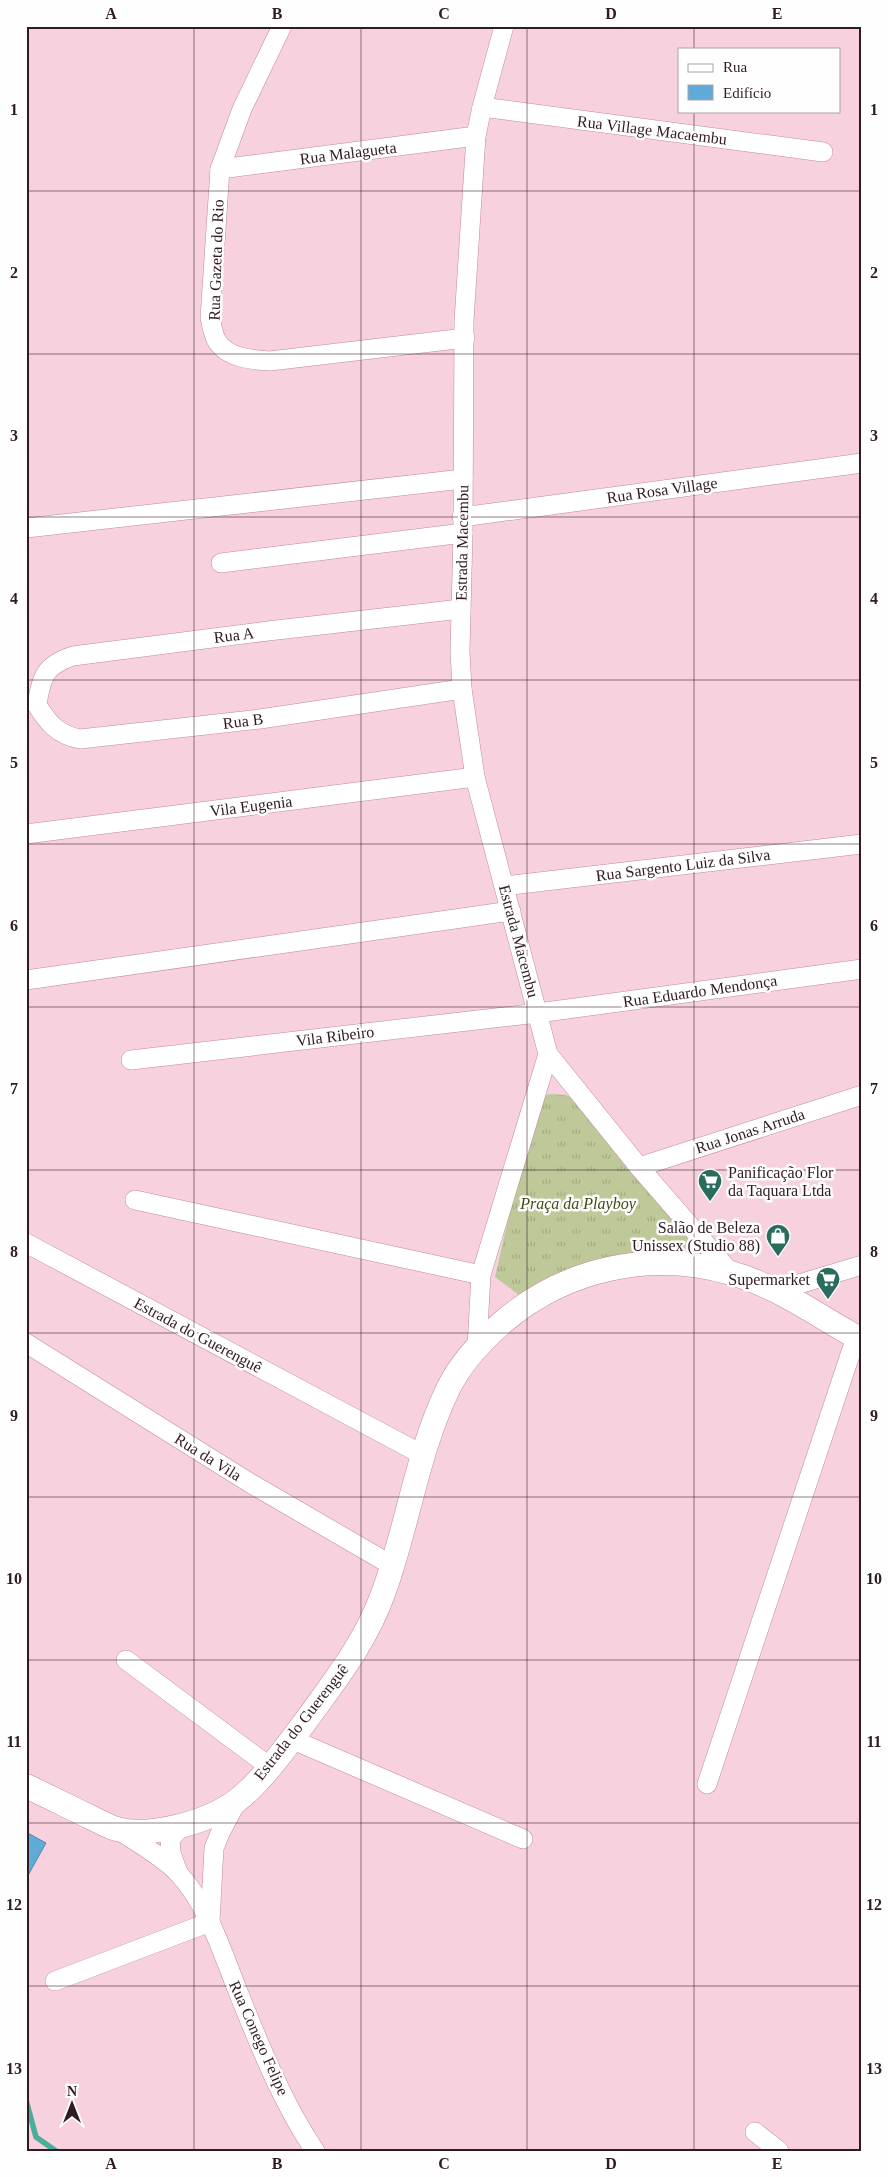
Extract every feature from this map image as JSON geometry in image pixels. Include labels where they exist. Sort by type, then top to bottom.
[{"type":"main road","name":"Estrada do Guerenguê","points":[[26,1786],[117,1829],[151,1830],[185,1824],[224,1809],[237,1801],[270,1767],[292,1740],[357,1650],[374,1619],[393,1566],[423,1455],[448,1388],[462,1365],[477,1346],[524,1305],[580,1276],[605,1268],[633,1264],[705,1267],[730,1272],[776,1291],[859,1339]]},
{"type":"street","name":"Rua Gazeta do Rio","points":[[282,26],[242,109],[220,169],[210,318],[217,341],[231,353],[248,360],[270,361],[465,338]]},
{"type":"street","name":"Estrada Macembu","points":[[504,26],[476,136],[465,338],[460,651],[462,689],[475,777],[548,1054],[639,1167],[730,1272]]},
{"type":"street","name":"Rua Village Macaembu","points":[[482,107],[823,152]]},
{"type":"street","name":"Rua Malagueta","points":[[220,169],[476,136]]},
{"type":"street","name":"Rua Rosa Village","points":[[221,563],[862,463]]},
{"type":"street","points":[[26,528],[463,479]]},
{"type":"street","name":"Rua A","points":[[32,705],[50,666],[60,660],[73,656],[461,609]]},
{"type":"street","name":"Rua B","points":[[32,705],[58,731],[68,737],[80,739],[260,719],[462,689]]},
{"type":"street","name":"Vila Eugenia","points":[[26,834],[475,777]]},
{"type":"street","name":"Rua Sargento Luiz da Silva","points":[[504,886],[862,844]]},
{"type":"street","points":[[26,980],[511,911]]},
{"type":"street","name":"Rua Eduardo Mendonça","points":[[538,1013],[862,968]]},
{"type":"street","name":"Vila Ribeiro","points":[[131,1060],[538,1013]]},
{"type":"street","points":[[477,1346],[481,1275],[548,1054]]},
{"type":"street","name":"Rua Jonas Arruda","points":[[639,1167],[862,1095]]},
{"type":"street","points":[[135,1200],[481,1275]]},
{"type":"street","name":"Estrada do Guerenguê","points":[[26,1243],[423,1455]]},
{"type":"street","points":[[776,1291],[862,1265]]},
{"type":"street","points":[[707,1784],[859,1339]]},
{"type":"street","name":"Rua da Vila","points":[[26,1343],[250,1483],[393,1566]]},
{"type":"street","points":[[126,1660],[270,1767]]},
{"type":"street","points":[[292,1740],[523,1839]]},
{"type":"street","name":"Rua Conego Felipe","points":[[210,1922],[214,1848],[237,1801]]},
{"type":"street","points":[[178,1873],[171,1852],[170,1839],[185,1824],[198,1826],[207,1831],[214,1848]]},
{"type":"street","name":"Rua Conego Felipe","points":[[117,1829],[178,1873],[194,1892],[210,1922],[256,2035],[315,2151]]},
{"type":"street","points":[[55,1981],[210,1922]]},
{"type":"street","points":[[755,2132],[779,2151]]},
{"type":"green space","name":"Praça da Playboy","points":[[551,1094],[566,1095],[579,1101],[715,1263],[696,1259],[527,1301],[495,1277],[536,1097]]},
{"type":"building","points":[[26,1832],[46,1843],[26,1879]]},
{"type":"waterway","points":[[26,2100],[36,2137],[56,2151]]},
{"type":"place","name":"Panificação Flor da Taquara Ltda","points":[[710,1202]]},
{"type":"place","name":"Salão de Beleza Unissex (Studio 88)","points":[[778,1257]]},
{"type":"place","name":"Supermarket","points":[[828,1300]]}]
